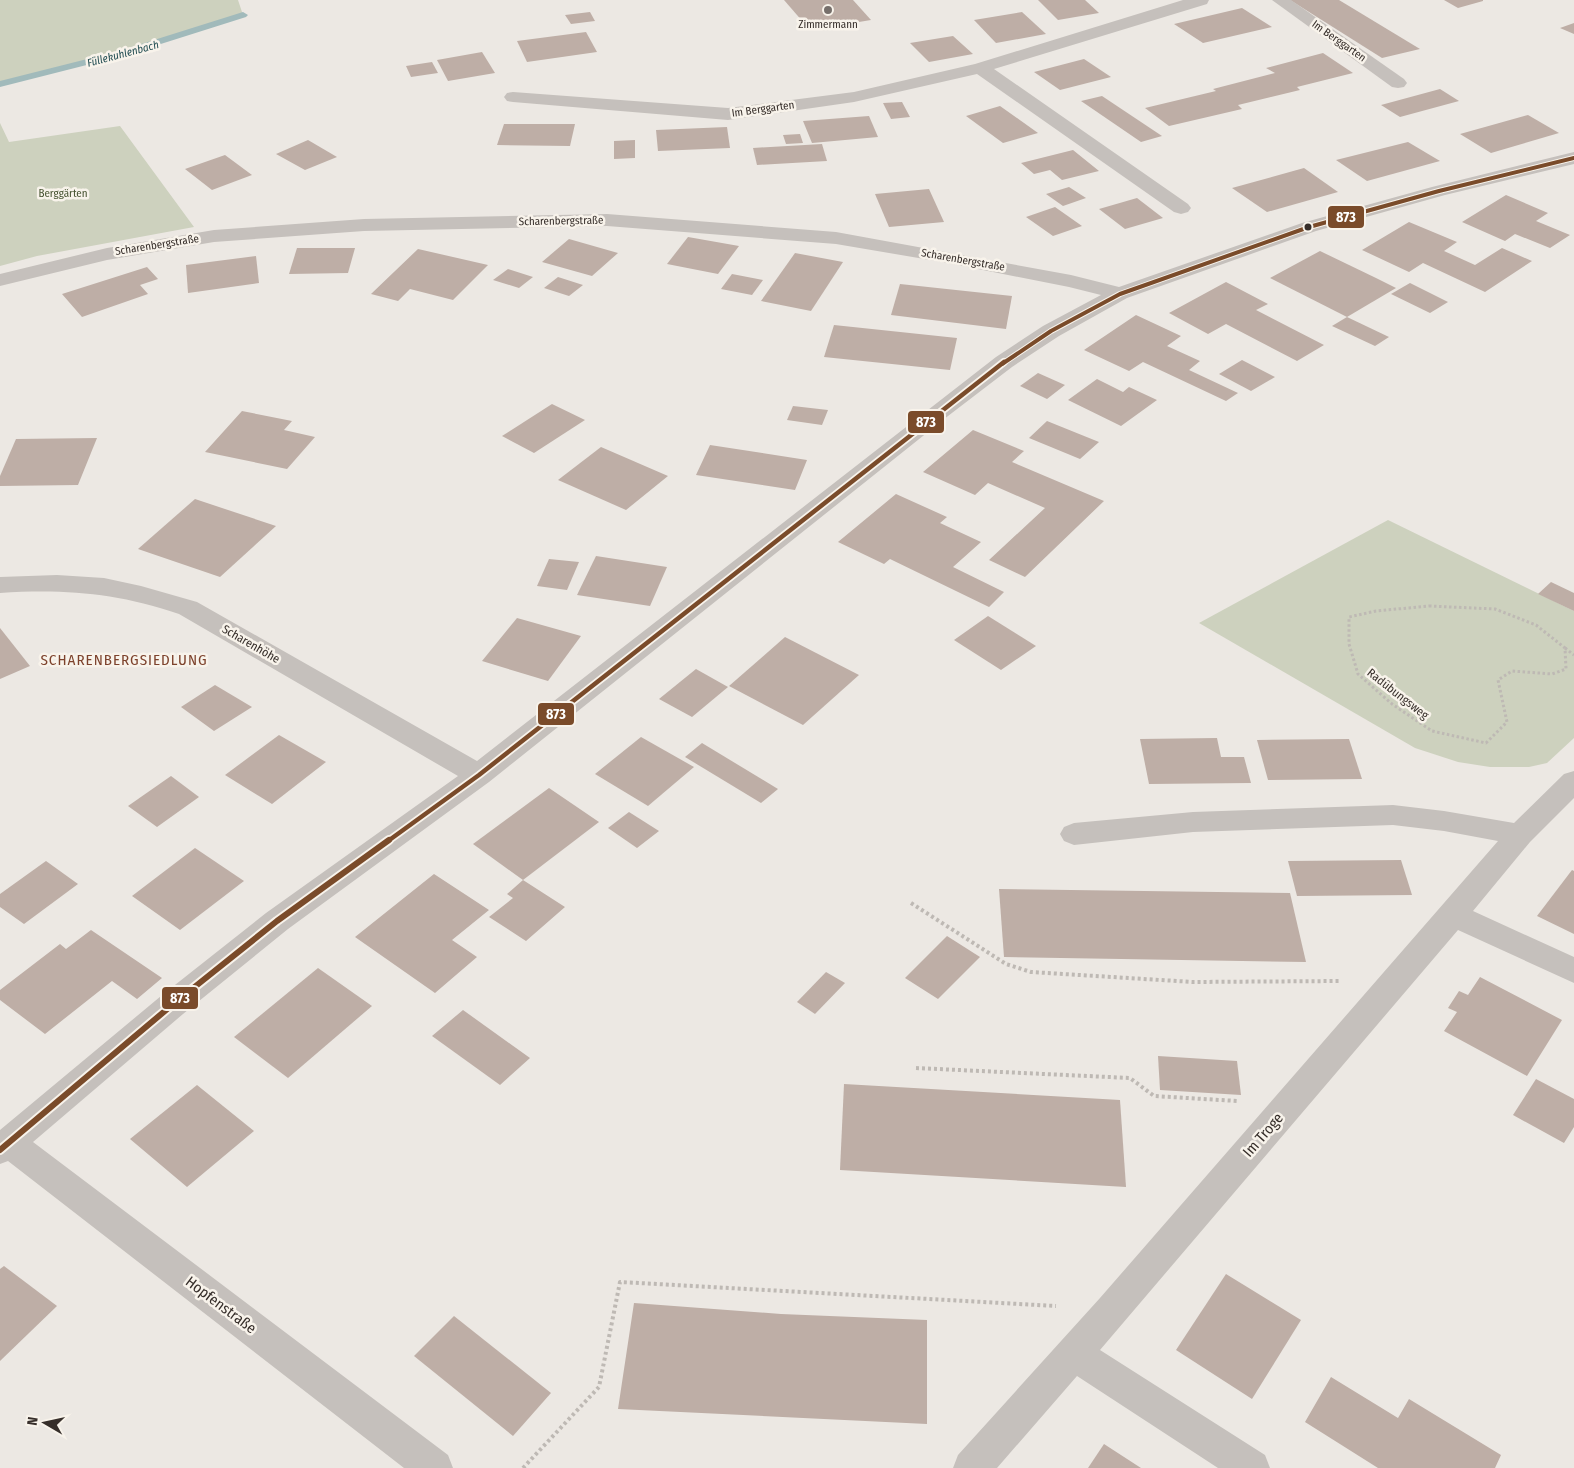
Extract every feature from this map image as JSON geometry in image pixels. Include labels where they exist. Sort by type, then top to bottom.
[{"type":"street","name":"Im Berggarten","points":[[513,97],[728,114],[854,97],[980,68],[1201,0]]},
{"type":"street","name":"Im Berggarten","points":[[1280,0],[1398,83]]},
{"type":"street","points":[[980,68],[1181,208]]},
{"type":"street","points":[[4,1146],[172,1005],[277,921],[479,774],[1004,362],[1051,331],[1120,294],[1309,227],[1439,191],[1574,158]]},
{"type":"street","name":"Scharenbergstraße","points":[[0,280],[107,254],[214,236],[364,225],[607,220],[836,238],[1071,281],[1120,294]]},
{"type":"street","name":"Scharenhöhe","points":[[0,585],[35,583],[93,585],[152,596],[188,608],[479,774]]},
{"type":"street","name":"Im Troge","points":[[972,1468],[1113,1309],[1520,835],[1574,781]]},
{"type":"street","points":[[1074,834],[1193,822],[1393,816],[1444,821],[1520,835]]},
{"type":"street","points":[[1453,915],[1574,971]]},
{"type":"street","name":"Hopfenstraße","points":[[4,1146],[434,1468]]},
{"type":"street","points":[[1074,1354],[1251,1468]]},
{"type":"path","name":"Radübungsweg","points":[[1565,647],[1566,669],[1552,674],[1512,671],[1498,680],[1507,722],[1486,743],[1432,731],[1392,704],[1358,674],[1349,644],[1349,617],[1376,611],[1429,606],[1495,609],[1536,625],[1565,647],[1574,654]]},
{"type":"path","points":[[911,903],[1006,964],[1031,972],[1193,982],[1396,981]]},
{"type":"path","points":[[916,1068],[1130,1078],[1154,1096],[1290,1104]]},
{"type":"path","points":[[523,1468],[598,1387],[620,1282],[1113,1309]]},
{"type":"green space","points":[[0,0],[238,0],[243,15],[122,53],[0,84]]},
{"type":"green space","name":"Berggärten","points":[[0,123],[9,142],[120,126],[194,227],[37,256],[0,266]]},
{"type":"green space","points":[[1388,520],[1574,611],[1574,738],[1547,763],[1529,767],[1490,767],[1458,762],[1415,748],[1199,623]]},
{"type":"building","name":"Zimmermann","points":[[784,0],[853,0],[871,20],[810,30]]},
{"type":"building","points":[[1038,0],[1085,0],[1099,13],[1058,20]]},
{"type":"building","points":[[1290,0],[1339,0],[1420,49],[1382,58]]},
{"type":"building","points":[[1444,0],[1483,0],[1483,1],[1458,8]]},
{"type":"building","points":[[1242,8],[1272,27],[1203,43],[1174,24]]},
{"type":"building","points":[[590,12],[595,21],[571,24],[565,15]]},
{"type":"building","points":[[1022,12],[1046,34],[996,43],[974,20]]},
{"type":"building","points":[[1574,23],[1574,34],[1560,28]]},
{"type":"building","points":[[586,32],[597,52],[527,62],[517,41]]},
{"type":"building","points":[[953,36],[973,54],[929,62],[910,43]]},
{"type":"building","points":[[482,52],[495,73],[448,81],[437,60]]},
{"type":"building","points":[[1323,53],[1353,73],[1297,87],[1300,90],[1238,105],[1242,109],[1169,126],[1145,108],[1216,91],[1213,89],[1275,73],[1266,68]]},
{"type":"building","points":[[1084,59],[1111,77],[1060,90],[1034,72]]},
{"type":"building","points":[[432,62],[438,73],[411,77],[406,66]]},
{"type":"building","points":[[1440,89],[1459,101],[1400,117],[1381,105]]},
{"type":"building","points":[[1102,96],[1162,136],[1141,142],[1081,101]]},
{"type":"building","points":[[902,102],[910,117],[891,119],[883,103]]},
{"type":"building","points":[[1000,106],[1038,133],[1003,143],[966,116]]},
{"type":"building","points":[[1528,115],[1559,133],[1491,153],[1460,134]]},
{"type":"building","points":[[869,116],[878,137],[812,143],[803,121]]},
{"type":"building","points":[[504,124],[575,124],[570,146],[497,145]]},
{"type":"building","points":[[727,127],[730,148],[658,151],[656,130]]},
{"type":"building","points":[[800,134],[803,143],[786,144],[783,135]]},
{"type":"building","points":[[308,140],[337,157],[305,170],[276,154]]},
{"type":"building","points":[[635,140],[635,158],[614,159],[614,141]]},
{"type":"building","points":[[1408,142],[1440,161],[1367,181],[1336,160]]},
{"type":"building","points":[[822,144],[827,161],[757,165],[753,148]]},
{"type":"building","points":[[1073,150],[1099,171],[1062,180],[1050,170],[1034,174],[1021,163]]},
{"type":"building","points":[[225,155],[252,175],[212,190],[185,169]]},
{"type":"building","points":[[1304,168],[1338,192],[1267,212],[1232,188]]},
{"type":"building","points":[[1069,187],[1086,198],[1063,206],[1046,194]]},
{"type":"building","points":[[929,189],[944,222],[889,227],[875,194]]},
{"type":"building","points":[[1506,195],[1548,213],[1536,221],[1570,235],[1550,248],[1515,234],[1505,241],[1462,222]]},
{"type":"building","points":[[1137,198],[1163,218],[1125,229],[1099,209]]},
{"type":"building","points":[[1055,207],[1082,226],[1053,236],[1026,217]]},
{"type":"building","points":[[1409,222],[1457,242],[1444,251],[1475,265],[1502,248],[1532,261],[1485,292],[1423,263],[1409,272],[1362,250]]},
{"type":"building","points":[[688,237],[739,246],[718,274],[667,264]]},
{"type":"building","points":[[569,239],[618,253],[592,276],[542,262]]},
{"type":"building","points":[[297,248],[355,248],[348,273],[289,274]]},
{"type":"building","points":[[418,249],[488,265],[453,300],[410,289],[398,301],[371,294]]},
{"type":"building","points":[[1320,251],[1396,288],[1347,317],[1270,278]]},
{"type":"building","points":[[795,253],[843,262],[811,311],[761,301]]},
{"type":"building","points":[[256,256],[259,283],[188,293],[186,265]]},
{"type":"building","points":[[147,267],[158,279],[140,285],[148,294],[82,317],[62,294]]},
{"type":"building","points":[[508,269],[533,277],[519,288],[493,280]]},
{"type":"building","points":[[732,274],[763,280],[752,295],[721,289]]},
{"type":"building","points":[[558,277],[583,285],[569,296],[544,288]]},
{"type":"building","points":[[1226,282],[1268,304],[1256,310],[1324,345],[1297,361],[1226,324],[1208,334],[1169,313]]},
{"type":"building","points":[[1410,283],[1448,302],[1430,313],[1391,294]]},
{"type":"building","points":[[900,284],[1012,296],[1006,329],[891,315]]},
{"type":"building","points":[[1136,315],[1181,336],[1167,346],[1200,361],[1189,370],[1238,393],[1226,401],[1143,362],[1129,371],[1084,350]]},
{"type":"building","points":[[1347,317],[1389,337],[1375,346],[1332,326]]},
{"type":"building","points":[[834,325],[957,338],[950,370],[824,357]]},
{"type":"building","points":[[1242,360],[1275,377],[1251,391],[1219,374]]},
{"type":"building","points":[[1038,373],[1065,385],[1047,399],[1020,386]]},
{"type":"building","points":[[1097,379],[1123,392],[1129,387],[1157,400],[1121,426],[1068,400]]},
{"type":"building","points":[[552,404],[585,420],[534,453],[502,436]]},
{"type":"building","points":[[793,406],[828,410],[822,425],[787,420]]},
{"type":"building","points":[[242,411],[292,421],[284,430],[315,437],[287,469],[205,452]]},
{"type":"building","points":[[1047,421],[1099,442],[1080,459],[1029,438]]},
{"type":"building","points":[[973,430],[1024,451],[1012,462],[1104,501],[1025,577],[989,560],[1045,508],[988,483],[975,495],[923,472]]},
{"type":"building","points":[[97,438],[78,485],[0,486],[0,476],[16,439]]},
{"type":"building","points":[[710,445],[807,460],[795,490],[696,475]]},
{"type":"building","points":[[601,447],[668,476],[626,510],[558,480]]},
{"type":"building","points":[[896,494],[947,517],[940,523],[981,542],[953,567],[1004,592],[989,607],[890,559],[884,564],[838,542]]},
{"type":"building","points":[[195,499],[276,526],[220,577],[138,549]]},
{"type":"building","points":[[596,556],[667,567],[650,606],[577,595]]},
{"type":"building","points":[[549,559],[579,562],[567,590],[537,586]]},
{"type":"building","points":[[1551,582],[1574,593],[1574,611],[1538,594]]},
{"type":"building","points":[[988,616],[1036,646],[1001,670],[954,640]]},
{"type":"building","points":[[517,618],[581,636],[548,681],[482,661]]},
{"type":"building","points":[[0,628],[30,666],[0,679]]},
{"type":"building","points":[[785,637],[859,675],[803,725],[729,686]]},
{"type":"building","points":[[696,669],[728,687],[692,717],[659,699]]},
{"type":"building","points":[[215,685],[252,707],[214,731],[181,707]]},
{"type":"building","points":[[279,735],[326,762],[272,804],[225,775]]},
{"type":"building","points":[[641,737],[694,767],[648,806],[595,774]]},
{"type":"building","points":[[1217,738],[1221,757],[1244,757],[1251,783],[1149,784],[1140,739]]},
{"type":"building","points":[[1349,739],[1362,779],[1268,780],[1257,740]]},
{"type":"building","points":[[702,743],[778,789],[761,803],[685,757]]},
{"type":"building","points":[[171,776],[199,797],[157,827],[128,806]]},
{"type":"building","points":[[549,788],[599,822],[523,880],[473,844]]},
{"type":"building","points":[[629,812],[659,831],[637,848],[608,828]]},
{"type":"building","points":[[195,848],[244,881],[180,930],[132,896]]},
{"type":"building","points":[[1401,860],[1412,895],[1297,896],[1288,861]]},
{"type":"building","points":[[46,861],[78,884],[24,924],[0,907],[0,894]]},
{"type":"building","points":[[1572,870],[1574,871],[1574,934],[1537,916]]},
{"type":"building","points":[[434,874],[489,910],[452,940],[477,957],[435,993],[355,937]]},
{"type":"building","points":[[523,880],[565,907],[526,941],[489,917],[513,898],[507,894]]},
{"type":"building","points":[[999,889],[1290,893],[1306,962],[1004,957]]},
{"type":"building","points":[[91,930],[162,978],[137,999],[112,981],[45,1034],[0,1000],[0,990],[60,944],[66,949]]},
{"type":"building","points":[[947,936],[980,957],[938,999],[905,978]]},
{"type":"building","points":[[318,968],[372,1006],[288,1078],[234,1037]]},
{"type":"building","points":[[826,972],[845,983],[815,1014],[797,1002]]},
{"type":"building","points":[[1480,977],[1562,1020],[1527,1076],[1444,1031],[1457,1012],[1448,1008],[1459,991],[1468,995]]},
{"type":"building","points":[[463,1010],[530,1058],[500,1085],[432,1036]]},
{"type":"building","points":[[1158,1056],[1237,1061],[1241,1095],[1160,1090]]},
{"type":"building","points":[[1536,1079],[1574,1099],[1574,1127],[1564,1143],[1513,1115]]},
{"type":"building","points":[[844,1084],[1120,1100],[1126,1187],[840,1170]]},
{"type":"building","points":[[197,1085],[254,1131],[187,1187],[130,1139]]},
{"type":"building","points":[[4,1266],[57,1306],[0,1361],[0,1269]]},
{"type":"building","points":[[1226,1274],[1301,1320],[1252,1399],[1176,1350]]},
{"type":"building","points":[[634,1303],[781,1314],[927,1320],[927,1424],[618,1409]]},
{"type":"building","points":[[454,1316],[551,1393],[513,1436],[414,1356]]},
{"type":"building","points":[[1331,1377],[1398,1418],[1409,1399],[1501,1455],[1495,1468],[1378,1468],[1305,1422]]},
{"type":"building","points":[[1104,1444],[1141,1468],[1088,1468]]},
{"type":"waterway","name":"Füllekuhlenbach","points":[[0,84],[122,53],[243,15]]},
{"type":"transit line","name":"873","points":[[0,1150],[172,1005],[277,921],[479,775],[940,411],[1004,362],[1051,331],[1120,294],[1309,227],[1439,191],[1574,158]]},
{"type":"place","name":"Zimmermann","points":[[828,10]]},
{"type":"district","name":"SCHARENBERGSIEDLUNG","points":[[124,660]]}]
